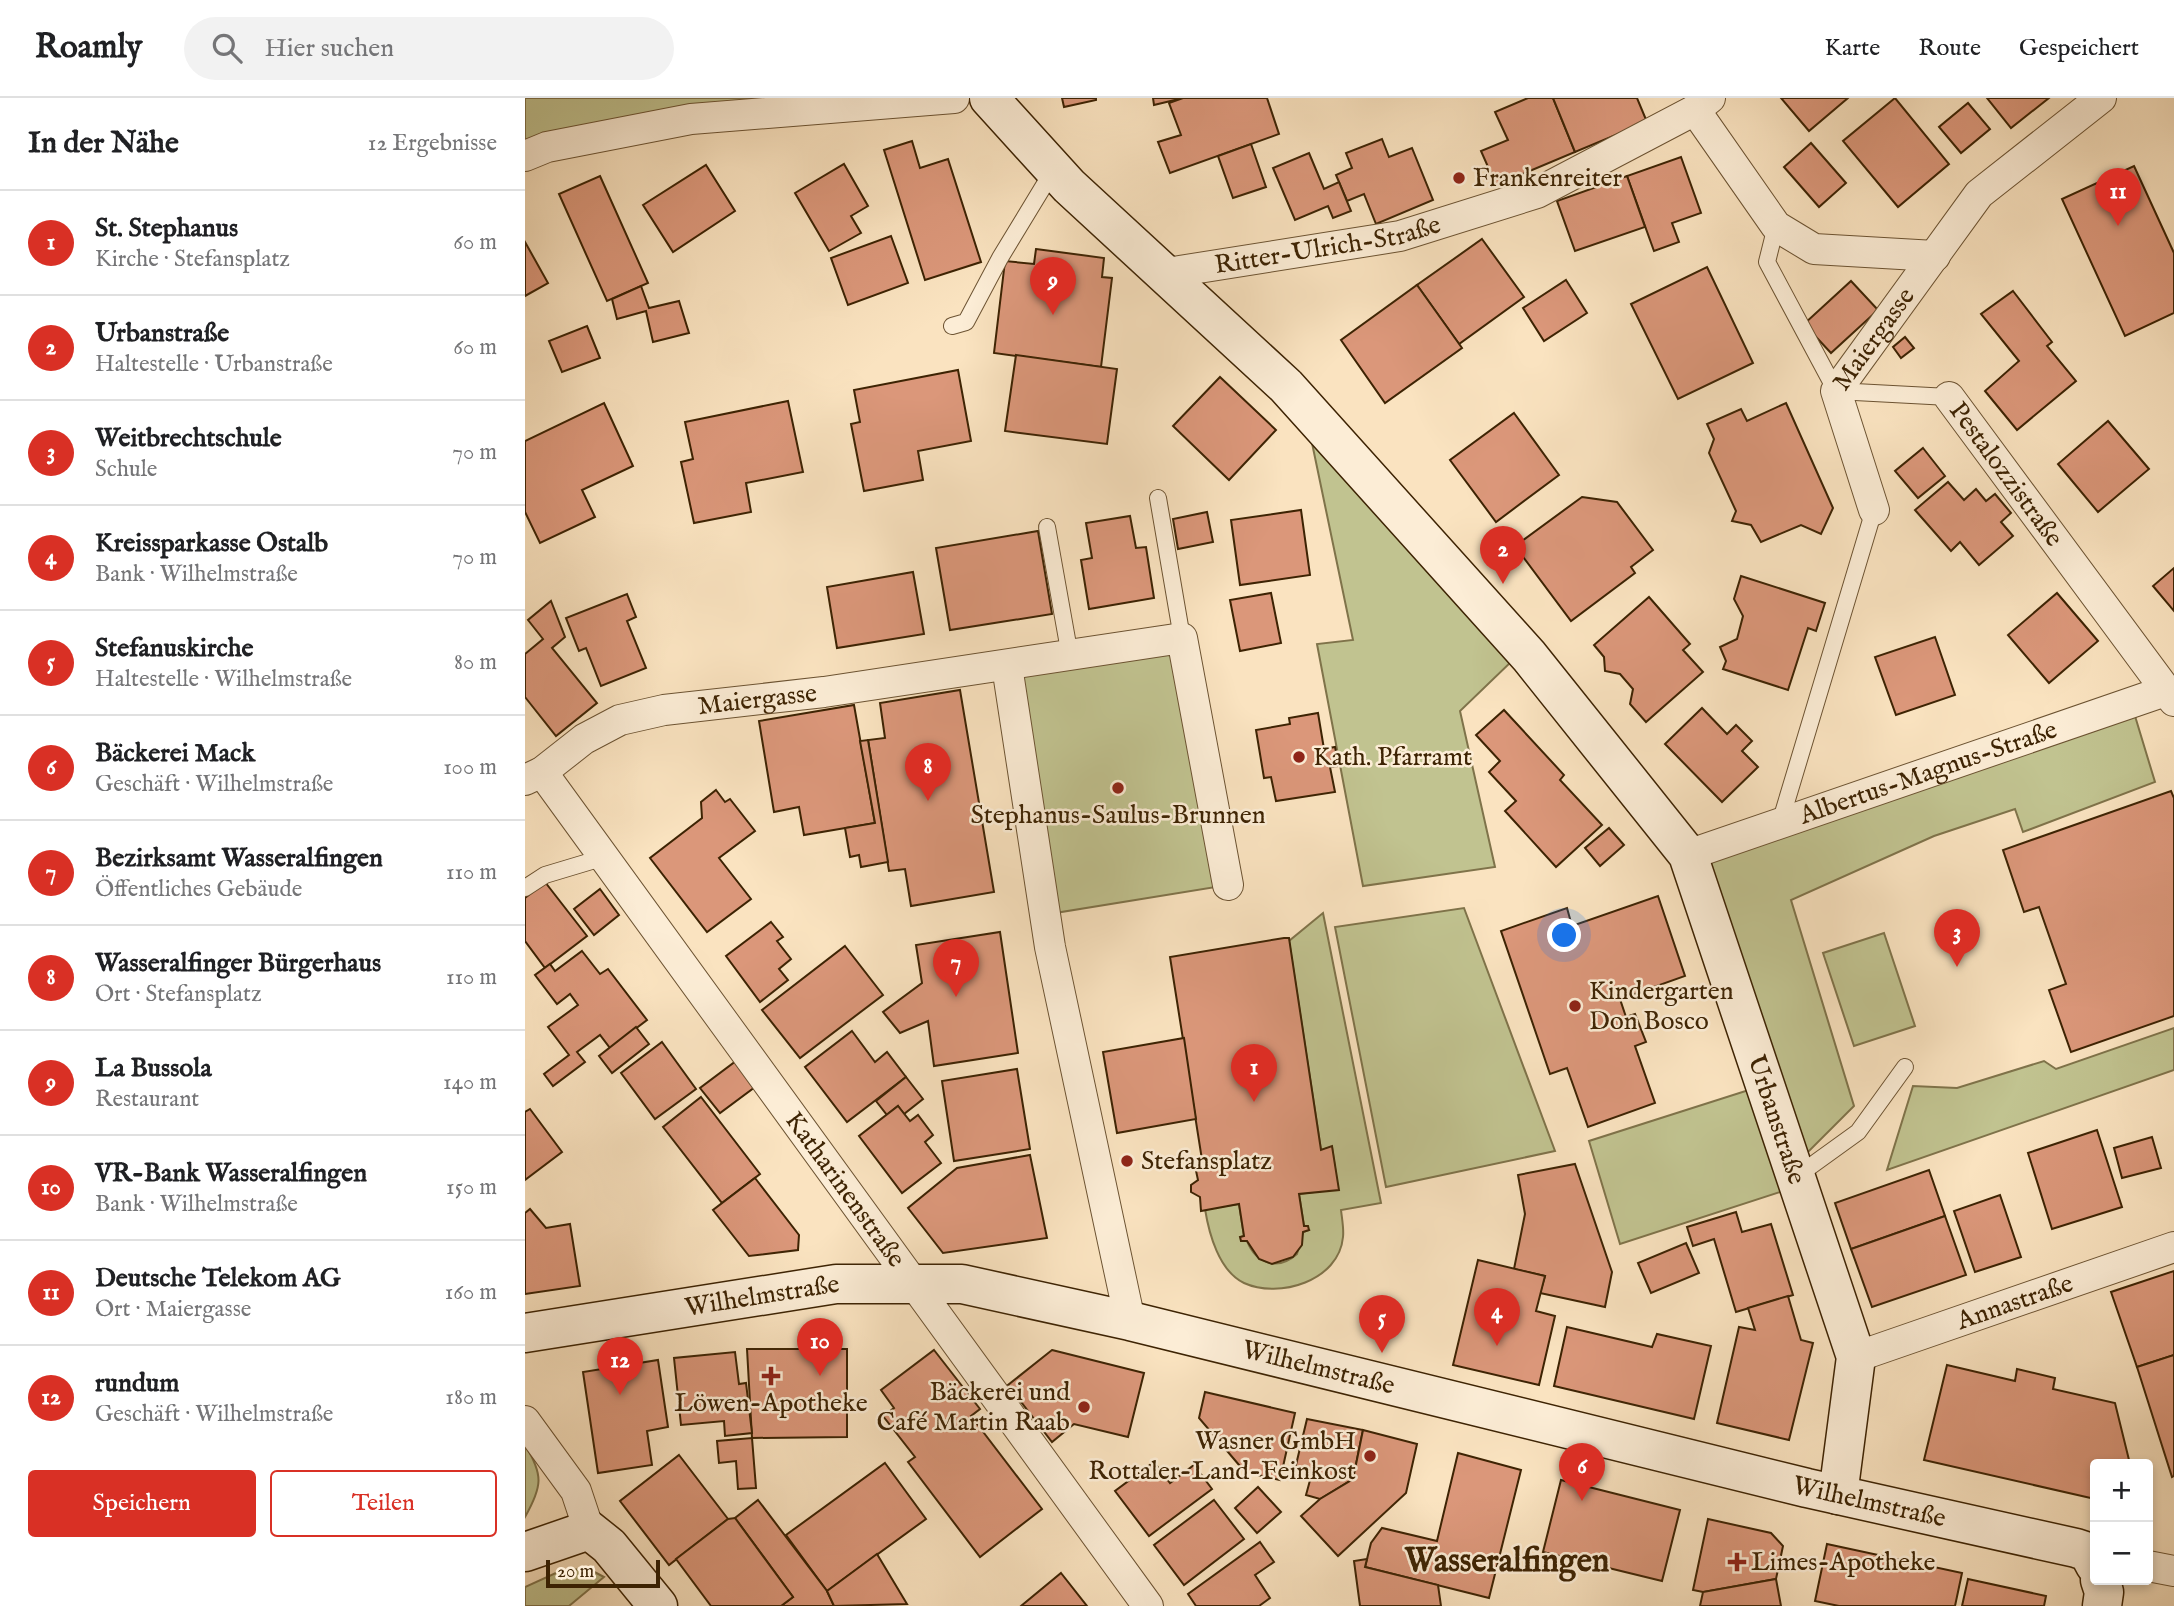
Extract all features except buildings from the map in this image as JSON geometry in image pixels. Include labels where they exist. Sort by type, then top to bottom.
[{"type":"street","points":[[525,156],[547,147],[691,119],[954,98]]},
{"type":"street","points":[[989,98],[1054,169],[1167,273]]},
{"type":"street","name":"Maiergasse","points":[[1874,510],[1836,391],[1979,194],[2090,103],[2101,98]]},
{"type":"street","points":[[1698,102],[1776,226]]},
{"type":"street","name":"Ritter-Ulrich-Straße","points":[[1167,273],[1400,236],[1537,192],[1698,102]]},
{"type":"street","name":"Maiergasse","points":[[1776,226],[1814,249],[1935,256]]},
{"type":"street","name":"Urbanstraße","points":[[1167,273],[1286,386],[1520,646],[1688,855],[1856,1357],[1838,1495]]},
{"type":"street","name":"Pestalozzistraße","points":[[1949,397],[2172,693]]},
{"type":"street","points":[[1130,1321],[1050,947],[1007,666],[1182,638],[1227,885]]},
{"type":"street","name":"Maiergasse","points":[[534,776],[584,739],[620,720],[664,710],[786,697],[1007,666]]},
{"type":"street","name":"Albertus-Magnus-Straße","points":[[1688,855],[2172,693]]},
{"type":"street","name":"Katharinenstraße","points":[[534,776],[605,857],[909,1282],[1148,1606]]},
{"type":"street","name":"Annastraße","points":[[1856,1357],[2174,1247]]},
{"type":"street","name":"Wilhelmstraße","points":[[525,1333],[836,1284],[962,1284],[1130,1321],[1838,1495],[2090,1573]]},
{"type":"street","points":[[525,1421],[576,1490],[589,1530],[609,1546],[658,1606]]},
{"type":"street","points":[[525,1552],[589,1530]]},
{"type":"street","points":[[2153,1567],[2174,1572]]},
{"type":"lane","points":[[952,326],[966,322],[1054,169]]},
{"type":"lane","points":[[1776,226],[1767,262],[1836,391]]},
{"type":"lane","name":"Pestalozzistraße","points":[[1836,391],[1949,397]]},
{"type":"lane","points":[[1158,498],[1182,638]]},
{"type":"lane","points":[[1780,823],[1874,510]]},
{"type":"lane","points":[[1047,527],[1070,656]]},
{"type":"lane","points":[[525,888],[545,875],[605,857]]},
{"type":"lane","points":[[1797,1176],[1858,1132],[1905,1066]]},
{"type":"green space","points":[[525,98],[862,98],[525,148]]},
{"type":"green space","points":[[1312,443],[1513,660],[1460,711],[1495,867],[1363,886],[1317,644],[1353,640]]},
{"type":"green space","points":[[1177,644],[1222,886],[1055,913],[1016,671]]},
{"type":"green space","points":[[2135,716],[2155,782],[2023,832],[2015,809],[1934,836],[1791,900],[1854,1106],[1805,1155],[1704,863]]},
{"type":"green space","points":[[1464,908],[1555,1151],[1386,1187],[1335,927]]},
{"type":"green space","points":[[1323,913],[1381,1203],[1341,1210],[1343,1234],[1339,1252],[1331,1265],[1319,1275],[1290,1287],[1258,1287],[1244,1283],[1228,1270],[1217,1251],[1205,1209],[1239,1204],[1244,1236],[1241,1241],[1247,1241],[1262,1260],[1282,1262],[1297,1254],[1303,1232],[1309,1230],[1304,1226],[1299,1194],[1338,1189],[1332,1147],[1321,1150],[1289,941]]},
{"type":"green space","points":[[1884,933],[1915,1026],[1854,1046],[1823,953]]},
{"type":"green space","points":[[2174,1028],[2174,1070],[1887,1170],[1913,1086],[1957,1088],[2044,1061],[2056,1069]]},
{"type":"green space","points":[[1755,1088],[1789,1189],[1620,1244],[1589,1141]]},
{"type":"green space","points":[[525,1445],[538,1473],[538,1481],[535,1497],[525,1517]]},
{"type":"green space","points":[[587,1568],[604,1577],[569,1606],[525,1606],[525,1587],[558,1572]]},
{"type":"place","name":"Frankenreiter","points":[[1459,178]]},
{"type":"place","name":"Deutsche Telekom AG","points":[[2118,226]]},
{"type":"place","name":"La Bussola","points":[[1053,315]]},
{"type":"place","name":"Urbanstraße","points":[[1503,584]]},
{"type":"place","name":"Kath. Pfarramt","points":[[1299,757]]},
{"type":"place","name":"Stephanus-Saulus-Brunnen","points":[[1118,788]]},
{"type":"place","name":"Wasseralfinger Bürgerhaus","points":[[928,801]]},
{"type":"place","name":"Weitbrechtschule","points":[[1957,967]]},
{"type":"place","name":"Bezirksamt Wasseralfingen","points":[[956,997]]},
{"type":"place","name":"Kindergarten Don Bosco","points":[[1575,1006]]},
{"type":"place","name":"St. Stephanus","points":[[1254,1102]]},
{"type":"place","name":"Stefansplatz","points":[[1127,1161]]},
{"type":"place","name":"Kreissparkasse Ostalb","points":[[1497,1346]]},
{"type":"place","name":"Stefanuskirche","points":[[1382,1353]]},
{"type":"place","name":"Löwen-Apotheke","points":[[771,1376]]},
{"type":"place","name":"VR-Bank Wasseralfingen","points":[[820,1376]]},
{"type":"place","name":"rundum","points":[[620,1395]]},
{"type":"place","name":"Bäckerei und Café Martin Raab","points":[[1084,1407]]},
{"type":"place","name":"Wasner GmbH Rottaler-Land-Feinkost","points":[[1370,1456]]},
{"type":"place","name":"Bäckerei Mack","points":[[1582,1501]]},
{"type":"place","name":"Limes-Apotheke","points":[[1737,1562]]},
{"type":"district","name":"Wasseralfingen","points":[[1507,1562]]}]
